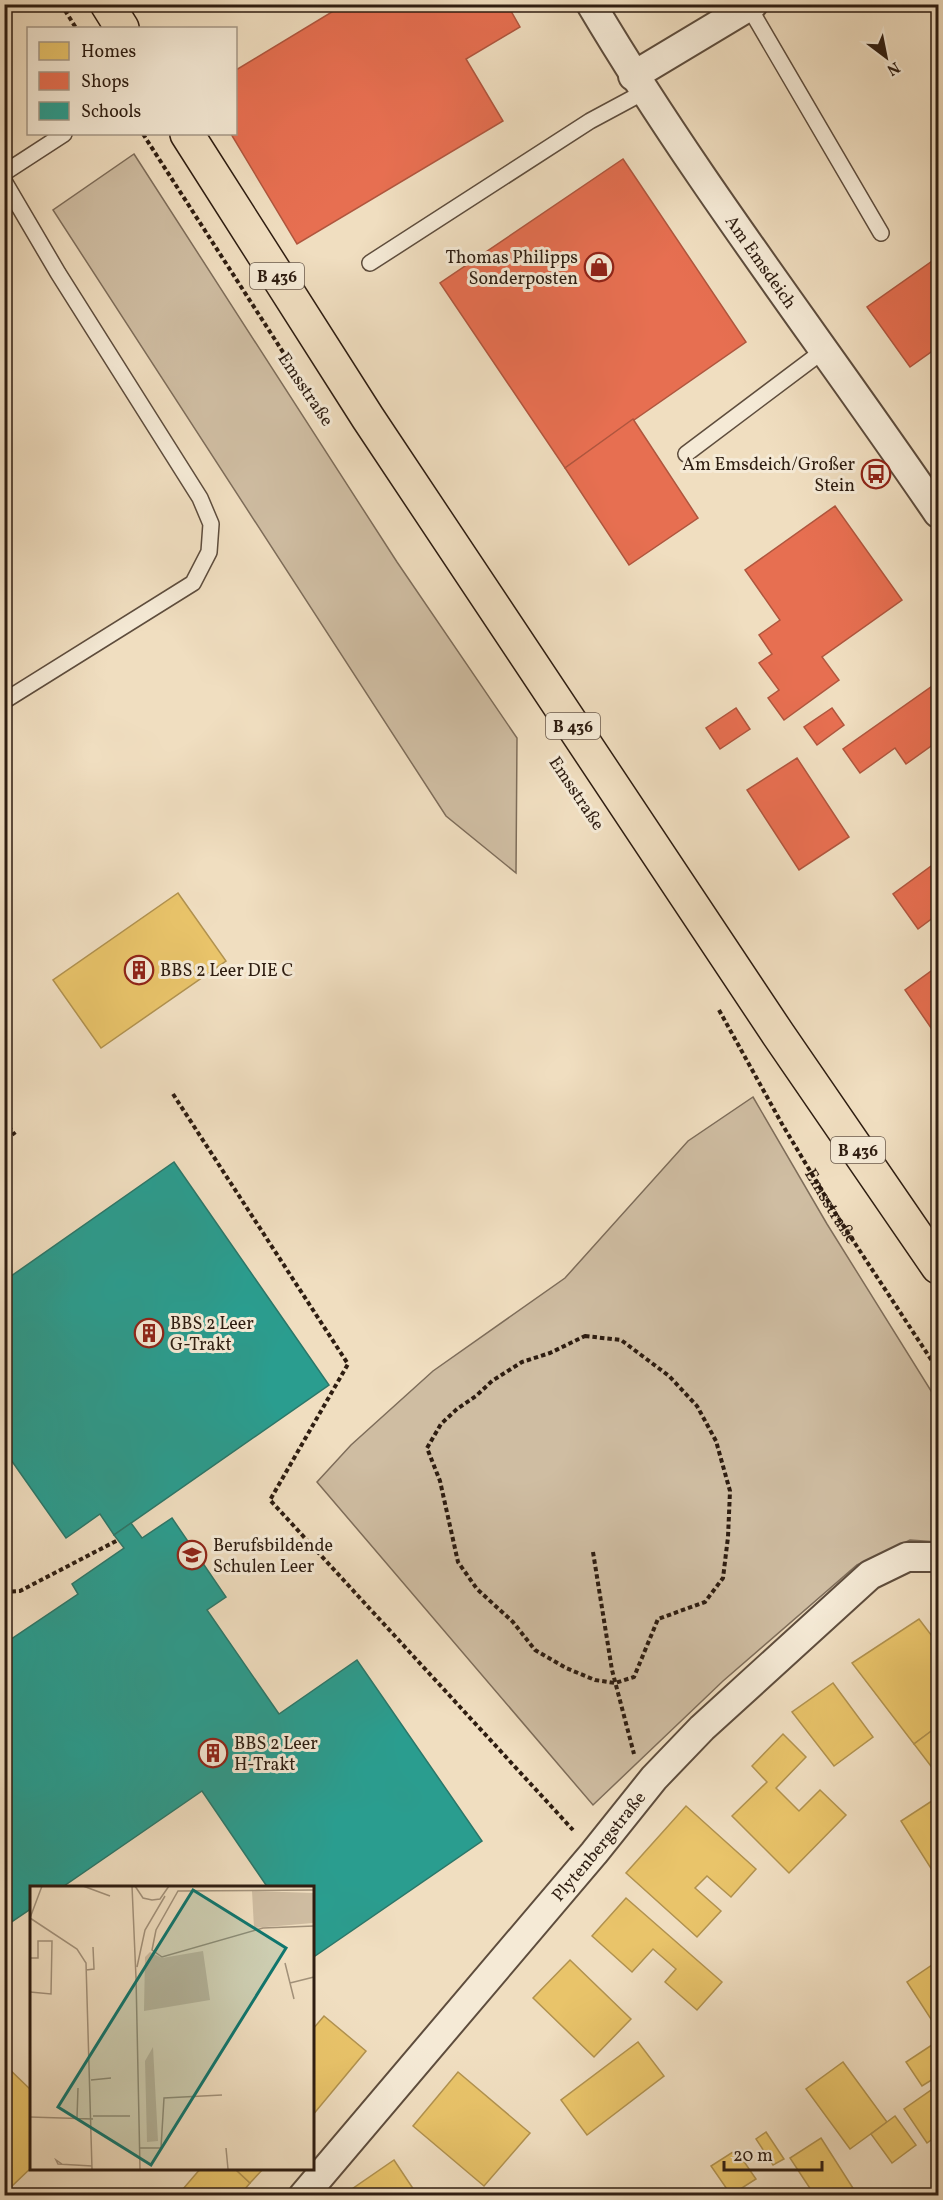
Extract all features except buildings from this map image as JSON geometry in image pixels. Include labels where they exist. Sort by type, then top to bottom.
[{"type":"main road","points":[[107,4],[121,27]]},
{"type":"main road","name":"Emsstraße","points":[[188,135],[381,438],[778,1034],[939,1267]]},
{"type":"street","name":"Am Emsdeich","points":[[591,4],[639,84],[823,351],[939,513]]},
{"type":"street","points":[[639,84],[751,6]]},
{"type":"street","name":"Plytenbergstraße","points":[[303,2196],[594,1853],[654,1778],[702,1728],[870,1575],[908,1557],[939,1557]]},
{"type":"lane","points":[[751,6],[881,233]]},
{"type":"lane","points":[[370,262],[590,122],[639,84]]},
{"type":"lane","points":[[4,172],[62,135]]},
{"type":"lane","points":[[4,181],[58,273],[200,498],[211,524],[209,552],[193,583],[4,701]]},
{"type":"lane","points":[[686,454],[823,351]]},
{"type":"path","points":[[61,4],[75,27]]},
{"type":"path","name":"Emsstraße","points":[[144,135],[324,417]]},
{"type":"path","name":"Emsstraße","points":[[716,1004],[782,1124],[837,1216],[939,1370]]},
{"type":"path","points":[[173,1094],[348,1364],[270,1500],[594,1853]]},
{"type":"path","points":[[4,1120],[15,1135]]},
{"type":"path","points":[[585,1336],[621,1340],[669,1376],[698,1406],[716,1441],[730,1491],[723,1578],[705,1602],[658,1619],[634,1677],[615,1683],[595,1680],[535,1650],[513,1622],[477,1588],[458,1562],[440,1481],[427,1448],[441,1424],[457,1408],[476,1396],[492,1381],[522,1362],[550,1353],[585,1336]]},
{"type":"path","points":[[939,1482],[936,1486],[939,1525]]},
{"type":"path","points":[[4,1592],[20,1592],[118,1540]]},
{"type":"path","points":[[593,1552],[615,1683],[632,1752],[654,1778]]},
{"type":"shaded area","points":[[134,154],[397,562],[517,738],[516,873],[446,816],[53,210]]},
{"type":"shaded area","points":[[753,1097],[827,1224],[938,1402],[938,1542],[910,1540],[857,1565],[723,1681],[593,1805],[317,1482],[351,1445],[433,1371],[565,1278],[688,1141]]},
{"type":"place","name":"Thomas Philipps Sonderposten","points":[[599,267]]},
{"type":"place","name":"Am Emsdeich/Großer Stein","points":[[876,474]]},
{"type":"place","name":"BBS 2 Leer DIE C","points":[[139,970]]},
{"type":"place","name":"BBS 2 Leer G-Trakt","points":[[149,1333]]},
{"type":"place","name":"Berufsbildende Schulen Leer","points":[[192,1555]]},
{"type":"place","name":"BBS 2 Leer H-Trakt","points":[[213,1753]]}]
